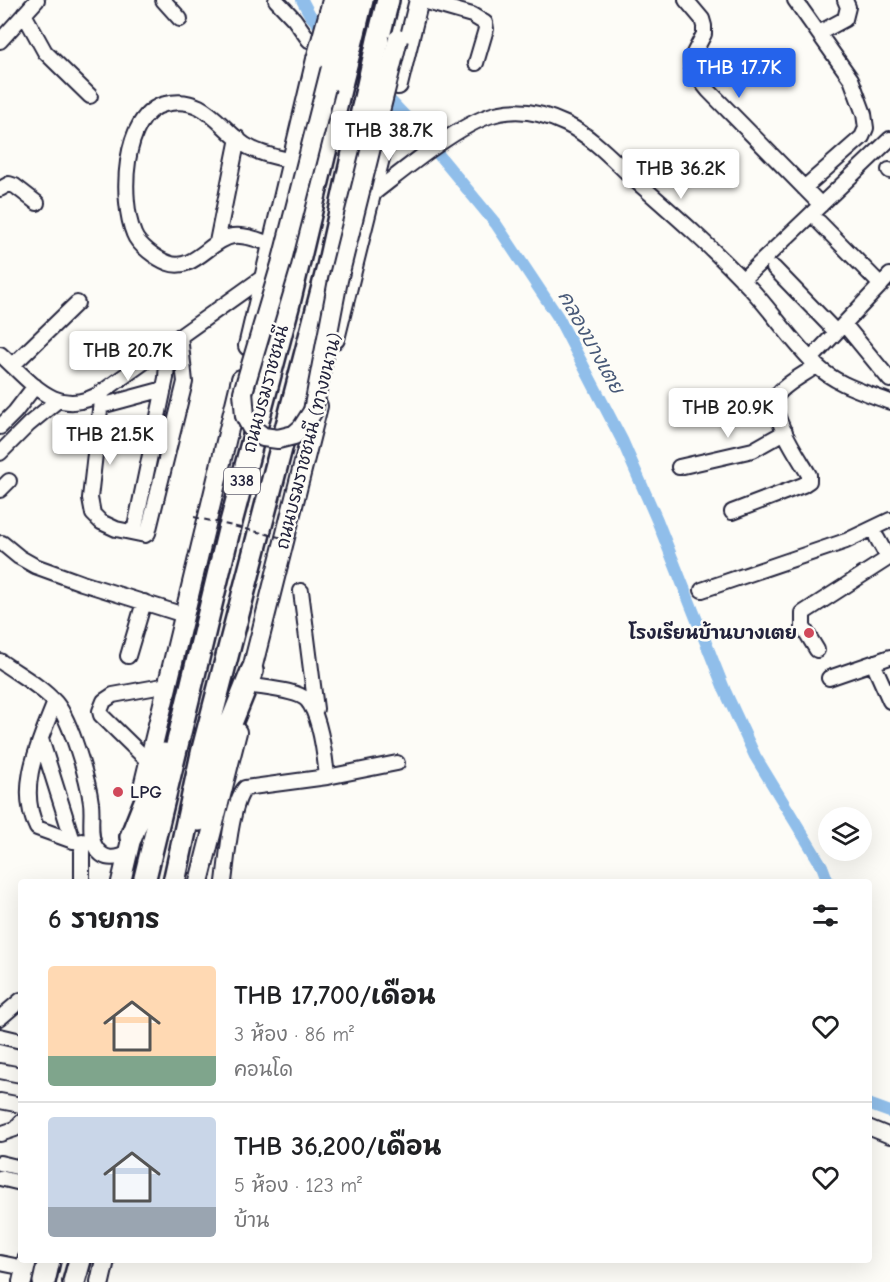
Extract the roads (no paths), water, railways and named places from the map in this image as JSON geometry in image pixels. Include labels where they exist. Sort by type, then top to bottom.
[{"type":"highway","name":"ถนนบรมราชชนนี","points":[[145,879],[229,530],[289,303],[342,81],[340,14],[362,0]]},
{"type":"highway","name":"ถนนบรมราชชนนี","points":[[176,879],[203,749],[327,271],[363,107],[388,40],[388,0]]},
{"type":"highway","points":[[176,879],[209,792],[227,733],[250,678]]},
{"type":"highway","points":[[129,845],[192,682]]},
{"type":"highway","points":[[44,1282],[49,1263]]},
{"type":"highway","points":[[74,1282],[79,1263]]},
{"type":"main road","points":[[348,0],[340,14],[281,264],[243,392],[245,416],[251,427],[263,437],[278,439],[294,435],[302,428],[313,411],[388,40],[408,0]]},
{"type":"main road","name":"ถนนบรมราชชนนี (ทางขนาน)","points":[[200,879],[419,0]]},
{"type":"main road","name":"338","points":[[122,879],[316,59],[340,14]]},
{"type":"main road","points":[[100,1282],[104,1263]]},
{"type":"street","points":[[0,41],[37,0]]},
{"type":"street","points":[[163,0],[180,19]]},
{"type":"street","points":[[276,0],[309,40]]},
{"type":"street","points":[[419,0],[472,15],[485,23],[486,29],[476,63]]},
{"type":"street","points":[[686,0],[702,19],[704,26],[704,34],[691,59],[692,70],[709,91],[821,205]]},
{"type":"street","points":[[795,0],[851,79],[864,114],[866,129],[862,137],[804,188]]},
{"type":"street","points":[[819,33],[845,19],[848,7],[845,0]]},
{"type":"street","points":[[24,14],[45,52],[90,96]]},
{"type":"street","points":[[273,244],[244,236],[232,236],[217,242],[186,264],[169,264],[146,248],[134,236],[128,210],[126,167],[139,122],[153,109],[165,104],[190,103],[207,110],[244,145],[257,152],[293,160]]},
{"type":"street","points":[[370,196],[444,141],[474,123],[498,113],[534,112],[566,124],[592,141],[719,256],[814,363],[843,384],[890,402]]},
{"type":"street","points":[[217,242],[238,138]]},
{"type":"street","points":[[742,280],[890,139]]},
{"type":"street","points":[[0,189],[9,184],[15,186],[37,203]]},
{"type":"street","points":[[732,512],[809,481],[809,476],[776,414],[774,402],[776,396],[814,363],[840,328],[885,280],[819,222]]},
{"type":"street","points":[[774,268],[840,328],[890,380]]},
{"type":"street","points":[[0,354],[35,386],[57,401],[75,404],[94,398],[266,275]]},
{"type":"street","points":[[13,365],[77,303]]},
{"type":"street","points":[[102,392],[90,498],[93,514],[108,526],[146,535],[185,382],[180,336]]},
{"type":"street","points":[[134,532],[164,388],[168,345]]},
{"type":"street","points":[[0,427],[35,386]]},
{"type":"street","points":[[101,406],[164,388]]},
{"type":"street","points":[[0,453],[29,424],[57,401]]},
{"type":"street","points":[[15,412],[29,424]]},
{"type":"street","points":[[679,467],[753,450],[785,432]]},
{"type":"street","points":[[150,454],[166,458]]},
{"type":"street","points":[[702,590],[846,542],[890,520]]},
{"type":"street","points":[[817,650],[803,627],[803,613],[889,557],[877,538]]},
{"type":"street","points":[[2,543],[35,566],[184,615]]},
{"type":"street","points":[[301,591],[317,723],[327,777]]},
{"type":"street","points":[[128,656],[144,602]]},
{"type":"street","points":[[829,678],[890,657]]},
{"type":"street","points":[[0,662],[47,694],[55,702],[67,722],[92,805],[82,842],[82,879]]},
{"type":"street","points":[[873,663],[890,701]]},
{"type":"street","points":[[250,678],[306,699],[317,723]]},
{"type":"street","points":[[149,762],[101,715],[100,711],[104,701],[113,695],[168,685]]},
{"type":"street","points":[[55,702],[40,739],[28,786],[29,814],[37,828],[82,842],[111,859],[118,858],[129,845]]},
{"type":"street","points":[[40,739],[82,842]]},
{"type":"street","points":[[224,879],[234,817],[239,795],[245,788],[327,777],[397,763]]},
{"type":"street","points":[[0,1036],[18,1040]]},
{"type":"street","points":[[0,1071],[18,1074]]},
{"type":"street","points":[[0,1101],[18,1104]]},
{"type":"street","points":[[0,1134],[15,1130],[18,1126]]},
{"type":"street","points":[[872,1129],[890,1136]]},
{"type":"street","points":[[0,1163],[18,1167]]},
{"type":"street","points":[[0,1178],[18,1182]]},
{"type":"street","points":[[0,1263],[24,1271]]},
{"type":"waterway","name":"คลองบางเตย","points":[[302,0],[310,15],[327,34]]},
{"type":"waterway","name":"คลองบางเตย","points":[[347,55],[419,131],[496,224],[558,317],[622,440],[657,520],[725,691],[755,756],[822,866],[827,879]]},
{"type":"waterway","name":"คลองบางเตย","points":[[872,1105],[890,1112]]},
{"type":"place","name":"โรงเรียนบ้านบางเตย","points":[[809,633]]},
{"type":"place","name":"LPG","points":[[118,792]]}]
